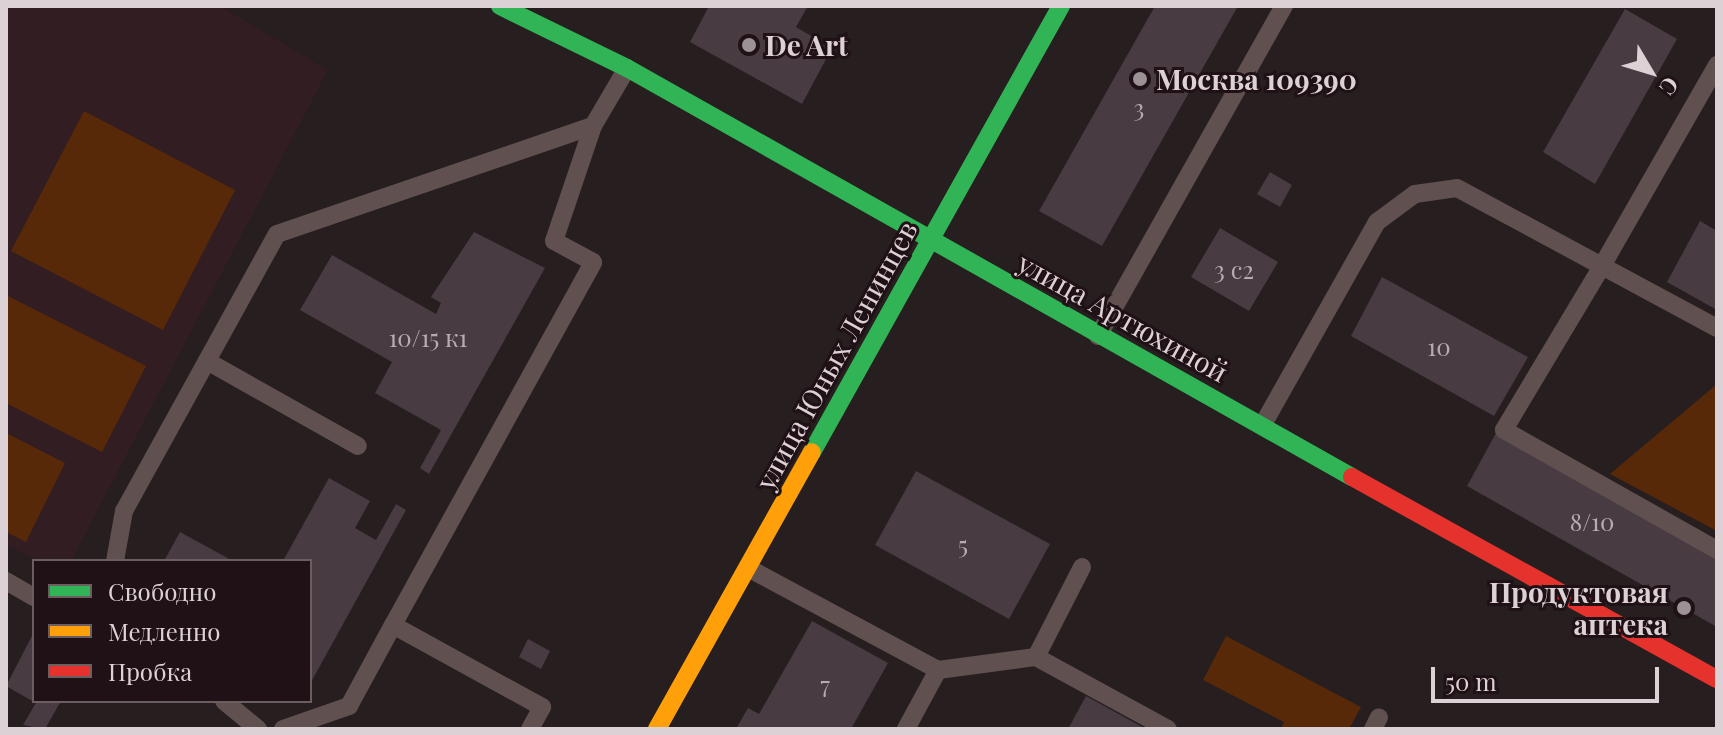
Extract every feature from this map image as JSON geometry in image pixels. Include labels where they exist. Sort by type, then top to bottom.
[{"type":"street","name":"улица Артюхиной","points":[[500,6],[627,68],[931,244],[1717,679]]},
{"type":"street","name":"улица Юных Ленинцев","points":[[657,729],[931,244],[1061,6]]},
{"type":"lane","points":[[1098,336],[1284,6]]},
{"type":"lane","points":[[1717,65],[1504,430],[1717,550]]},
{"type":"lane","points":[[283,729],[349,706],[593,262],[554,241],[593,126],[627,68]]},
{"type":"lane","points":[[115,559],[124,511],[277,234],[593,126]]},
{"type":"lane","points":[[1262,426],[1377,222],[1415,194],[1457,188],[1717,328]]},
{"type":"lane","points":[[207,361],[358,446]]},
{"type":"lane","points":[[1036,657],[1082,567]]},
{"type":"lane","points":[[748,568],[938,670],[1036,657],[1168,729]]},
{"type":"lane","points":[[6,581],[32,596]]},
{"type":"lane","points":[[393,625],[542,707],[530,729]]},
{"type":"lane","points":[[906,729],[938,670]]},
{"type":"lane","points":[[226,703],[258,729]]},
{"type":"shaded area","points":[[6,6],[220,6],[328,70],[72,559],[35,559],[6,545]]},
{"type":"shaded area","points":[[84,111],[235,190],[163,330],[11,251]]},
{"type":"shaded area","points":[[6,295],[146,366],[102,452],[6,403]]},
{"type":"shaded area","points":[[1717,384],[1717,531],[1610,474]]},
{"type":"shaded area","points":[[6,433],[65,463],[26,542],[6,532]]},
{"type":"shaded area","points":[[1226,636],[1361,707],[1349,729],[1281,729],[1284,722],[1203,680]]},
{"type":"building","points":[[709,6],[808,6],[796,27],[832,48],[802,104],[690,42]]},
{"type":"building","points":[[1155,6],[1238,6],[1102,246],[1039,211]]},
{"type":"building","points":[[1625,9],[1677,39],[1595,184],[1543,152]]},
{"type":"building","points":[[1270,172],[1292,185],[1280,207],[1257,194]]},
{"type":"building","points":[[1700,221],[1717,231],[1717,310],[1667,282]]},
{"type":"building","points":[[1220,228],[1278,262],[1249,311],[1191,277]]},
{"type":"building","points":[[474,232],[545,268],[429,474],[420,468],[441,430],[375,393],[392,362],[300,310],[332,255],[436,314],[441,303],[431,297]]},
{"type":"building","points":[[1382,277],[1528,357],[1494,416],[1351,336]]},
{"type":"building","points":[[1496,433],[1717,558],[1717,627],[1467,486]]},
{"type":"building","points":[[916,471],[1050,544],[1009,619],[875,545]]},
{"type":"building","points":[[329,478],[370,501],[355,528],[376,540],[396,504],[406,510],[312,680],[312,559],[284,559]]},
{"type":"building","points":[[180,532],[229,559],[165,559]]},
{"type":"building","points":[[812,621],[888,663],[851,729],[736,729],[748,708],[759,714]]},
{"type":"building","points":[[32,636],[32,701],[6,686]]},
{"type":"building","points":[[528,639],[550,651],[541,669],[519,657]]},
{"type":"building","points":[[1086,696],[1146,729],[1068,729]]},
{"type":"building","points":[[36,703],[60,703],[45,729],[23,725]]},
{"type":"traffic: fast","points":[[500,6],[627,68],[1352,477]]},
{"type":"traffic: fast","points":[[812,452],[1061,6]]},
{"type":"traffic: slow","points":[[657,729],[812,452]]},
{"type":"traffic: jam","points":[[1352,477],[1717,679]]},
{"type":"place","name":"De Art","points":[[749,45]]},
{"type":"place","name":"Москва 109390","points":[[1140,79]]},
{"type":"place","name":"Продуктовая аптека","points":[[1684,608]]}]
